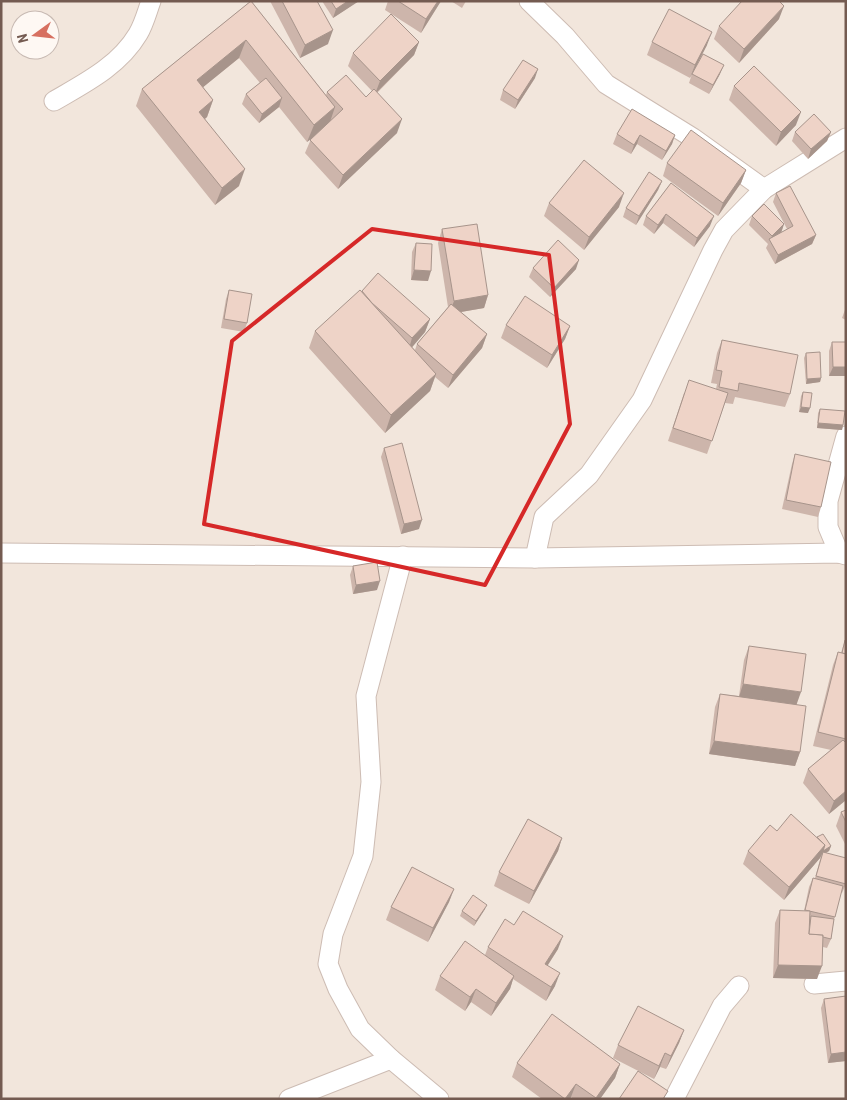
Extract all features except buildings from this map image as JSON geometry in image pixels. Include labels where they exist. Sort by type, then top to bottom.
[{"type":"street","points":[[54,101],[92,78],[125,53],[139,32],[151,1]]},
{"type":"street","points":[[529,1],[565,36],[606,84],[693,138],[764,188]]},
{"type":"street","points":[[535,558],[544,517],[589,475],[642,400],[724,230],[764,188],[846,138]]},
{"type":"street","points":[[1,553],[535,558],[843,554],[828,527],[828,501],[846,436]]},
{"type":"street","points":[[403,556],[366,696],[371,782],[363,856],[333,934],[328,964],[338,989],[360,1029],[390,1059],[439,1099]]},
{"type":"street","points":[[814,984],[846,981]]},
{"type":"street","points":[[674,1099],[722,1006],[739,986]]},
{"type":"street","points":[[290,1099],[390,1059]]},
{"type":"highlighted area","points":[[372,229],[549,255],[570,424],[485,585],[204,524],[232,341]]},
{"type":"shaded area","points":[[1,1],[846,1],[846,1099],[1,1099]]}]
